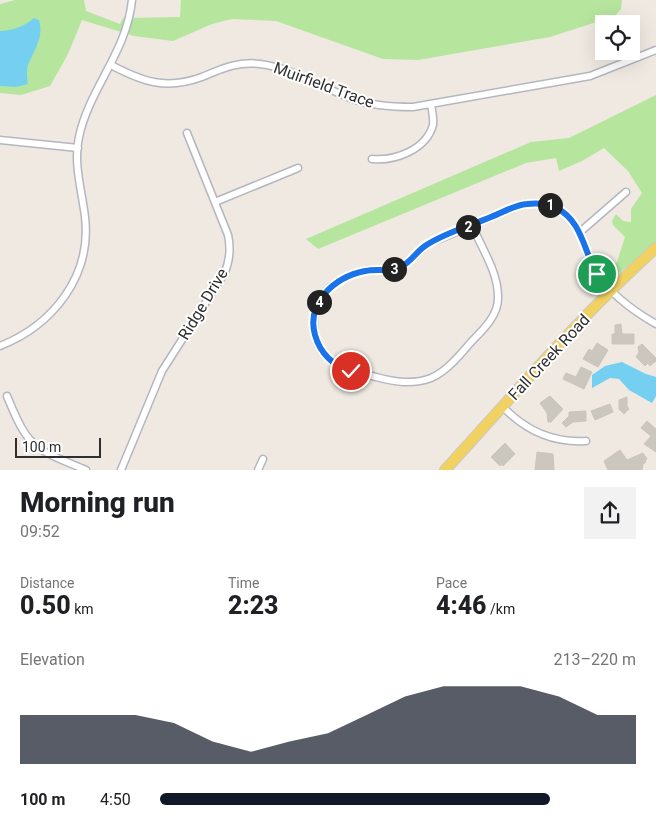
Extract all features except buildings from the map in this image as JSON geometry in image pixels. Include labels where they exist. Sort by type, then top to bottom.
[{"type":"main road","name":"Fall Creek Road","points":[[445,470],[612,290],[656,248]]},
{"type":"street","points":[[0,346],[45,320],[60,304],[76,278],[85,247],[86,234],[78,167],[78,138],[86,115],[111,65],[128,25],[132,0]]},
{"type":"street","name":"Muirfield Trace","points":[[111,65],[144,80],[168,84],[189,81],[234,65],[262,64],[293,74],[365,103],[396,107],[432,105],[590,76],[656,50]]},
{"type":"street","points":[[372,159],[391,159],[415,148],[423,142],[432,125],[432,105]]},
{"type":"street","name":"Ridge Drive","points":[[120,470],[162,371],[227,269],[230,256],[230,242],[187,133]]},
{"type":"street","points":[[0,140],[78,148]]},
{"type":"street","points":[[215,202],[298,168]]},
{"type":"street","points":[[580,232],[626,192]]},
{"type":"street","points":[[472,225],[496,281],[499,298],[490,321],[470,344],[439,374],[413,382],[394,381],[351,371],[337,365],[322,352],[314,333],[315,311],[327,290],[360,272],[389,270],[404,266],[424,246],[472,225],[520,205],[542,204],[564,212],[580,232],[593,268],[612,290],[634,310],[656,324]]},
{"type":"street","points":[[6,396],[22,431],[36,448],[86,470]]},
{"type":"street","points":[[503,407],[520,423],[536,432],[568,442],[586,441]]},
{"type":"street","points":[[258,470],[263,459]]},
{"type":"green space","points":[[15,0],[84,0],[86,11],[120,24],[123,18],[180,17],[181,0],[622,0],[621,9],[616,15],[595,15],[595,22],[550,37],[418,60],[383,59],[276,21],[232,19],[212,24],[173,41],[134,36],[82,20],[68,54],[50,86],[21,95],[0,93],[0,4]]},
{"type":"green space","points":[[656,95],[656,242],[617,275],[611,272],[610,268],[617,262],[625,237],[613,225],[612,221],[616,214],[623,221],[631,222],[631,209],[642,193],[628,171],[604,148],[582,161],[559,171],[556,158],[526,163],[318,249],[306,239],[531,142],[569,138]]},
{"type":"water","points":[[34,18],[39,20],[40,32],[38,42],[27,68],[28,84],[16,87],[0,86],[0,31],[18,28]]},
{"type":"water","points":[[622,362],[656,377],[656,396],[652,403],[629,390],[619,379],[610,378],[592,388],[592,375],[605,366]]},
{"type":"route","points":[[351,371],[332,362],[322,352],[314,333],[315,311],[320,299],[327,290],[334,284],[360,272],[389,270],[404,266],[424,246],[520,205],[542,204],[564,212],[580,232],[597,274]]}]
